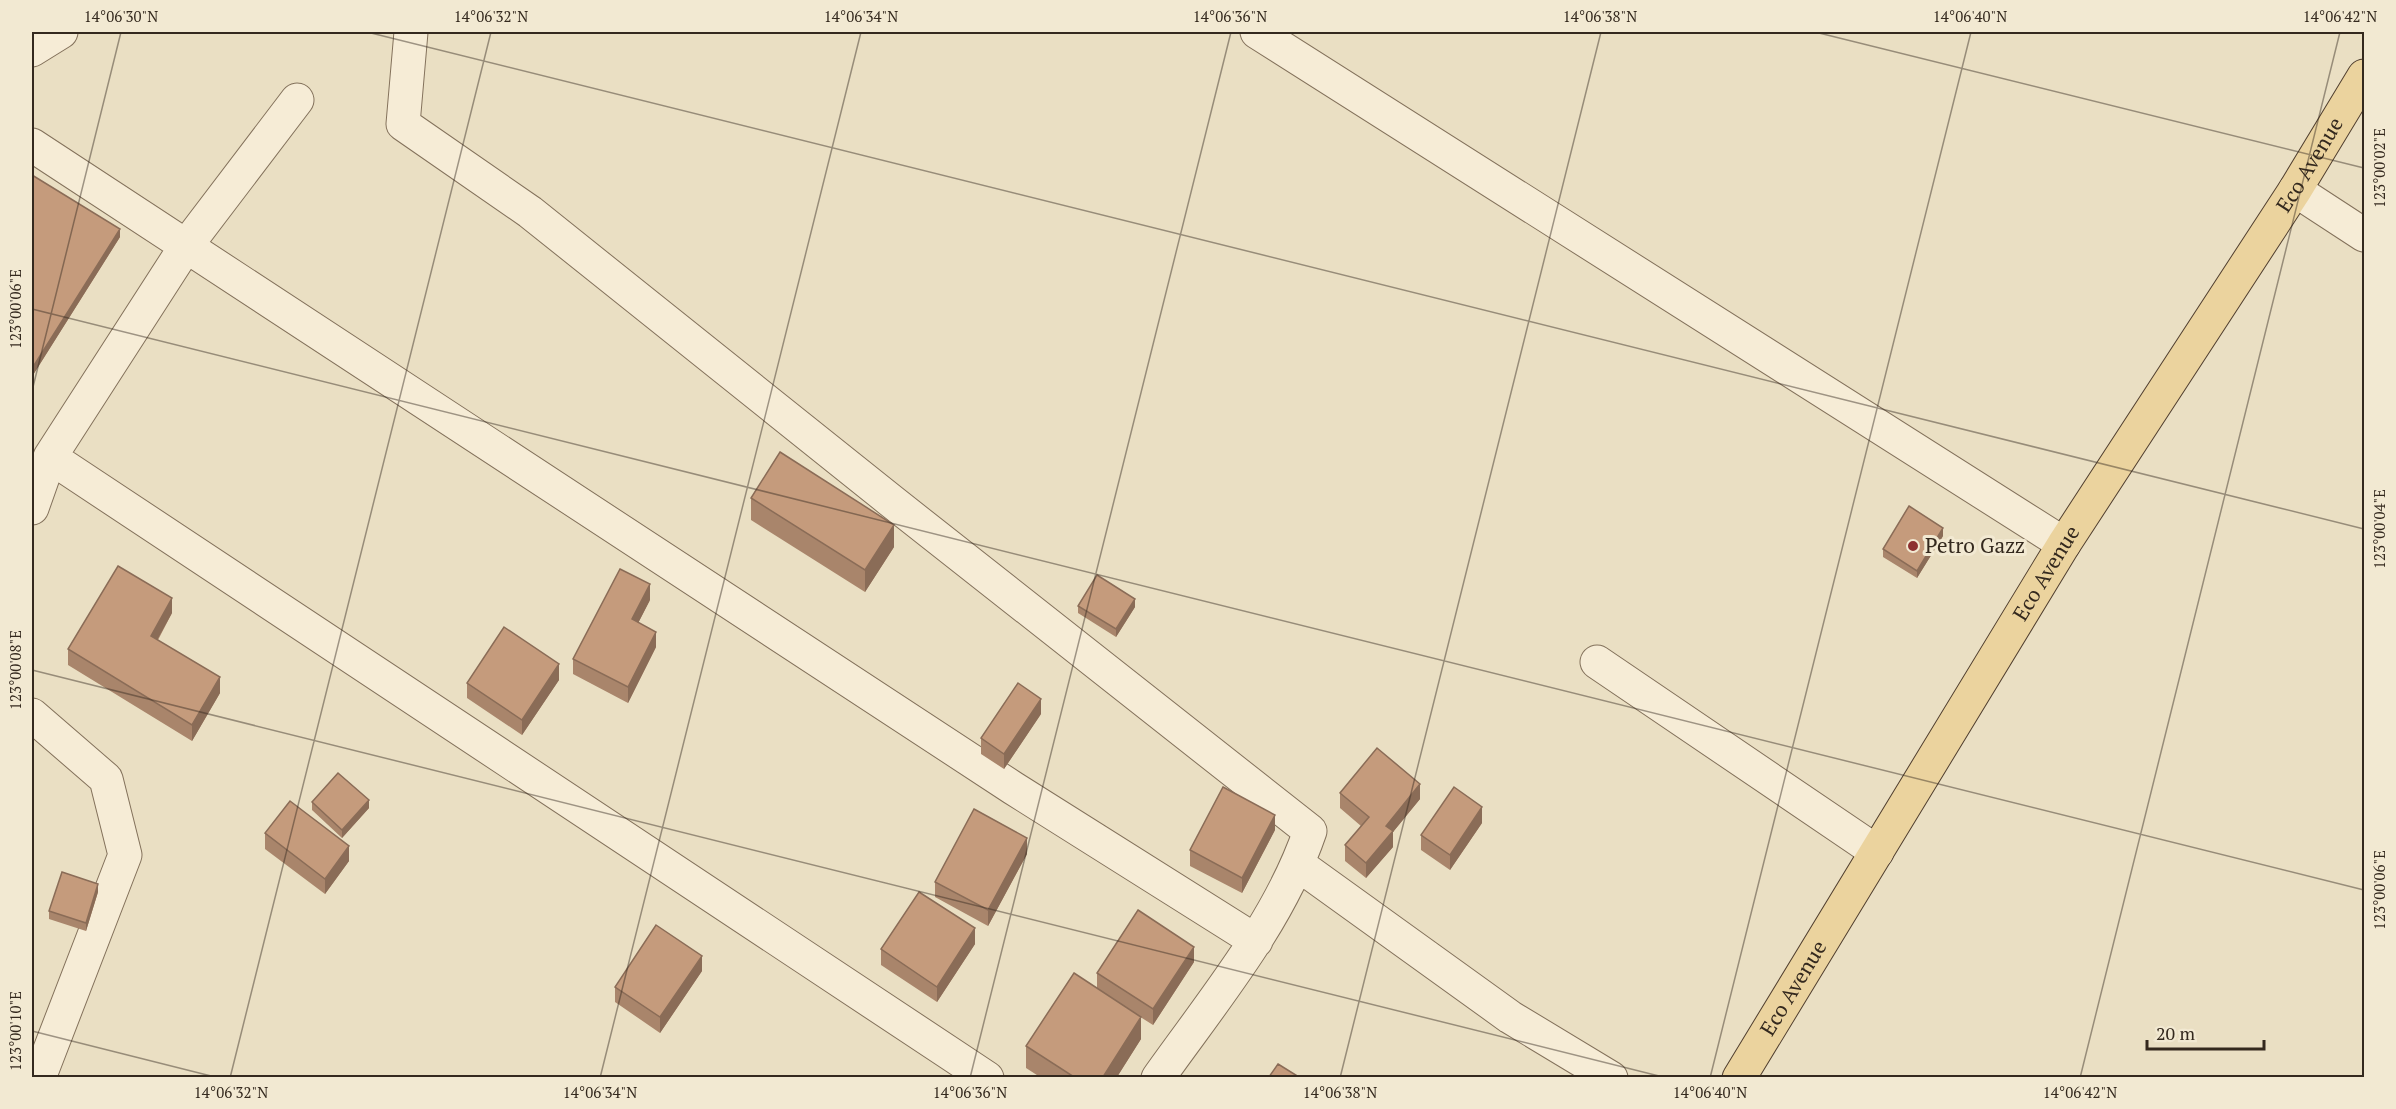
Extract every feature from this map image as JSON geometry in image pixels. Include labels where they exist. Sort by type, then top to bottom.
[{"type":"main road","name":"Eco Avenue","points":[[1739,1077],[2064,544],[2295,190],[2364,76]]},
{"type":"street","points":[[32,50],[61,32]]},
{"type":"street","points":[[411,32],[403,124],[530,212],[890,500],[1311,831],[1299,865],[1256,941],[1158,1077]]},
{"type":"street","points":[[1257,32],[2064,544]]},
{"type":"street","points":[[32,508],[50,457],[186,246],[297,100]]},
{"type":"street","points":[[32,145],[1013,788],[1256,941]]},
{"type":"street","points":[[2295,190],[2364,235]]},
{"type":"street","points":[[50,457],[987,1077]]},
{"type":"street","points":[[1597,662],[1876,852]]},
{"type":"street","points":[[32,715],[106,779],[125,855],[39,1077]]},
{"type":"street","points":[[1299,865],[1510,1017],[1611,1077]]},
{"type":"building","points":[[32,175],[120,229],[33,367],[32,366]]},
{"type":"building","points":[[780,452],[894,525],[865,570],[751,498]]},
{"type":"building","name":"Petro Gazz","points":[[1909,506],[1943,528],[1917,571],[1883,549]]},
{"type":"building","points":[[118,566],[172,598],[151,636],[220,677],[192,725],[68,649]]},
{"type":"building","points":[[620,569],[650,584],[632,619],[656,632],[628,687],[573,659]]},
{"type":"building","points":[[1097,575],[1135,599],[1116,629],[1078,606]]},
{"type":"building","points":[[504,627],[559,664],[522,720],[467,683]]},
{"type":"building","points":[[1018,683],[1041,699],[1004,754],[981,738]]},
{"type":"building","points":[[1377,748],[1420,784],[1386,826],[1393,831],[1366,863],[1345,845],[1369,817],[1340,793]]},
{"type":"building","points":[[338,773],[369,800],[342,830],[312,802]]},
{"type":"building","points":[[1223,787],[1275,815],[1242,878],[1190,850]]},
{"type":"building","points":[[1454,787],[1482,807],[1450,855],[1421,835]]},
{"type":"building","points":[[290,801],[349,846],[325,879],[265,833]]},
{"type":"building","points":[[974,809],[1027,838],[988,910],[935,882]]},
{"type":"building","points":[[62,872],[98,884],[86,923],[49,911]]},
{"type":"building","points":[[919,892],[975,928],[937,987],[881,949]]},
{"type":"building","points":[[1138,910],[1194,947],[1153,1009],[1097,973]]},
{"type":"building","points":[[656,925],[702,956],[660,1017],[615,987]]},
{"type":"building","points":[[1074,973],[1141,1017],[1103,1077],[1074,1077],[1026,1046]]},
{"type":"building","points":[[1278,1064],[1299,1077],[1269,1077]]},
{"type":"place","name":"Petro Gazz","points":[[1913,546]]}]
